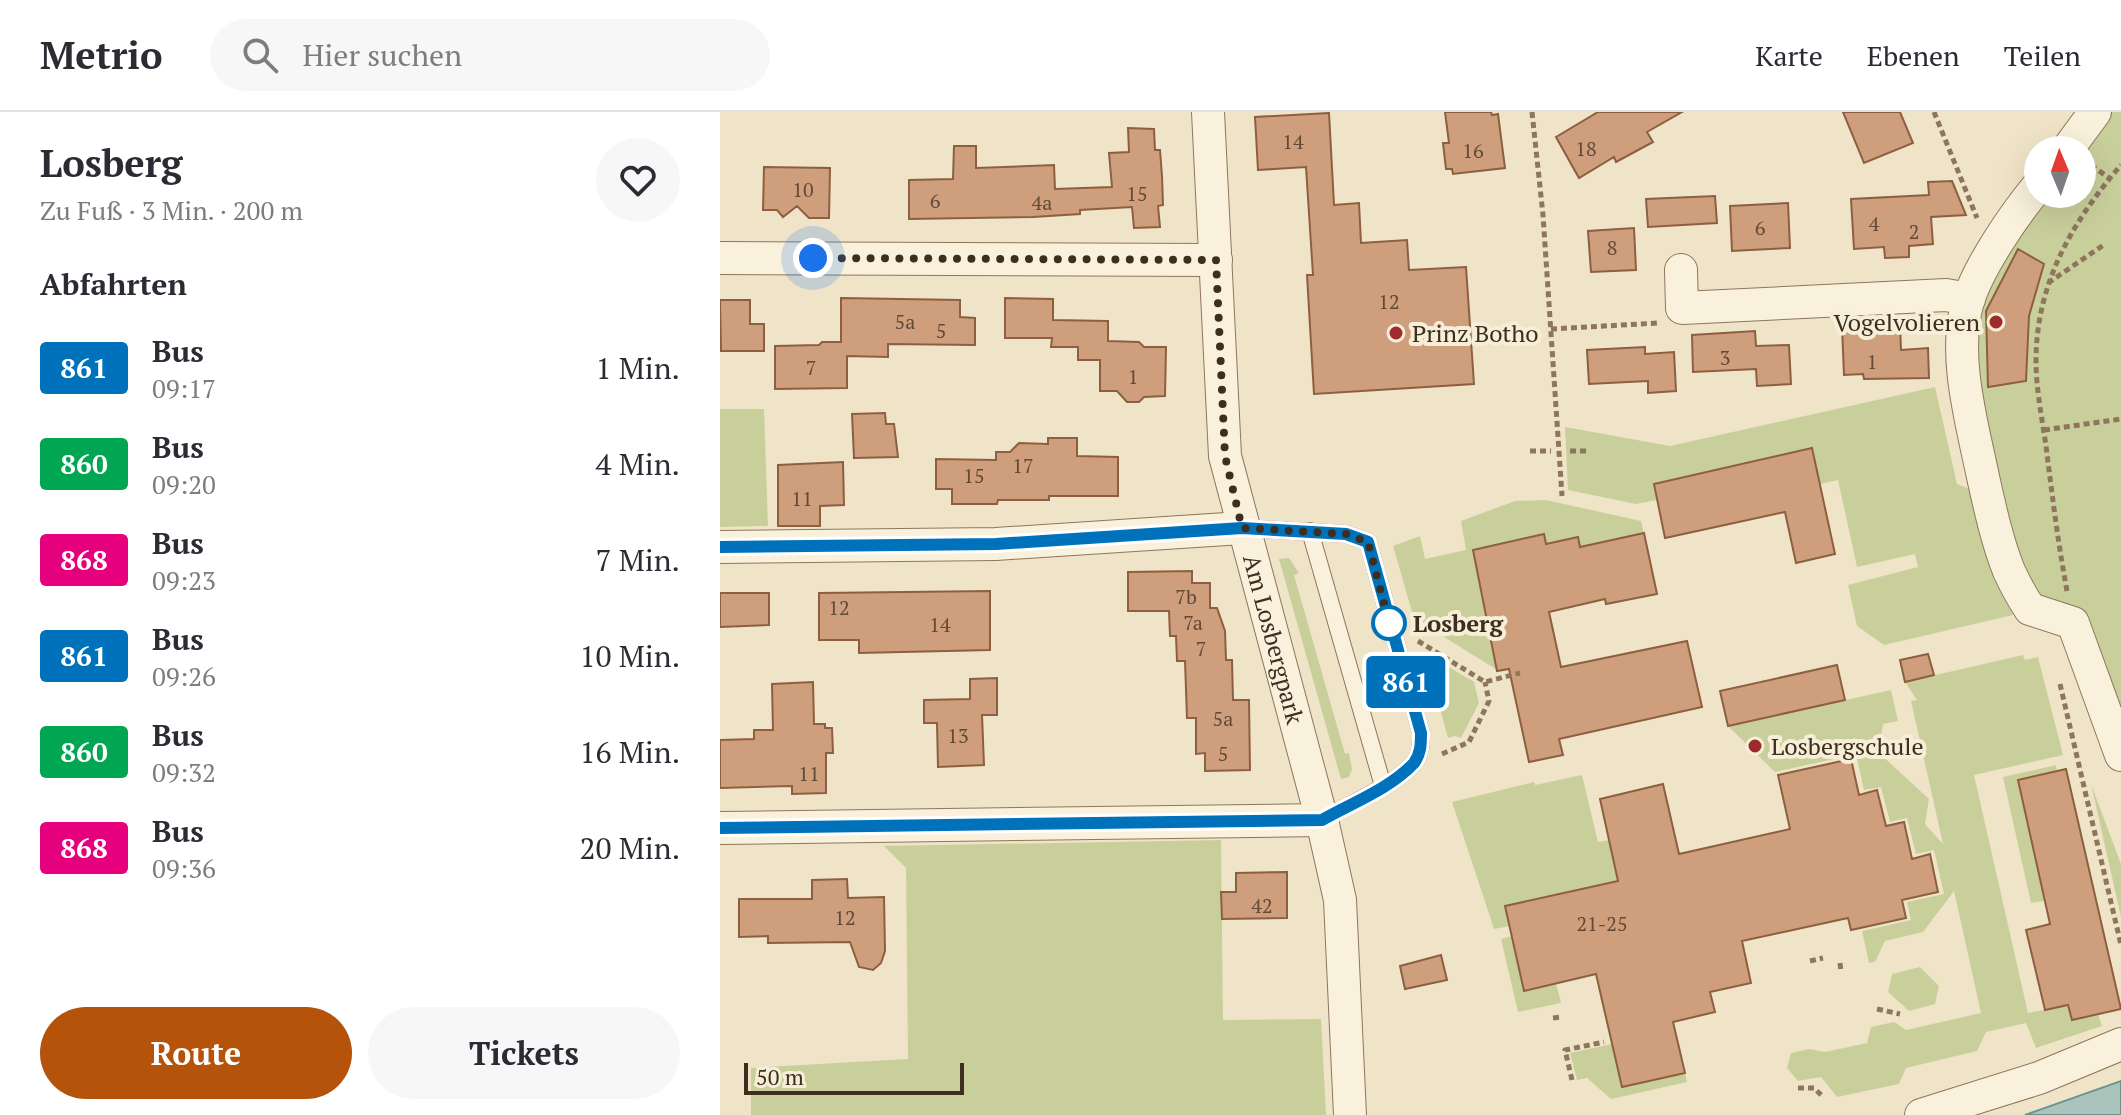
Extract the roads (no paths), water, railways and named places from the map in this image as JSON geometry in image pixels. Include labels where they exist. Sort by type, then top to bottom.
[{"type":"street","name":"Am Losbergpark","points":[[1208,112],[1225,456],[1322,820],[1340,900],[1350,1115]]},
{"type":"street","points":[[2085,136],[2095,112]]},
{"type":"street","points":[[2024,207],[1991,255],[1969,299],[1963,328],[1969,413],[1992,517],[2009,571],[2030,609],[2073,623],[2121,755]]},
{"type":"street","points":[[720,258],[1216,260]]},
{"type":"street","points":[[1681,270],[1682,308],[1946,295],[1969,299]]},
{"type":"street","points":[[720,547],[996,544],[1242,528]]},
{"type":"street","points":[[720,828],[1322,820]]},
{"type":"street","points":[[1921,1115],[2039,1078],[2121,1044]]},
{"type":"lane","points":[[1242,528],[1346,534],[1368,542],[1421,733],[1421,746],[1413,763],[1383,786],[1322,820]]},
{"type":"lane","points":[[1310,531],[1383,786]]},
{"type":"water","points":[[2121,1081],[2121,1115],[2025,1115]]},
{"type":"place","name":"Vogelvolieren","points":[[1996,322]]},
{"type":"place","name":"Prinz Botho","points":[[1396,333]]},
{"type":"place","name":"Losberg","points":[[1389,623]]},
{"type":"place","name":"Losbergschule","points":[[1755,746]]}]
